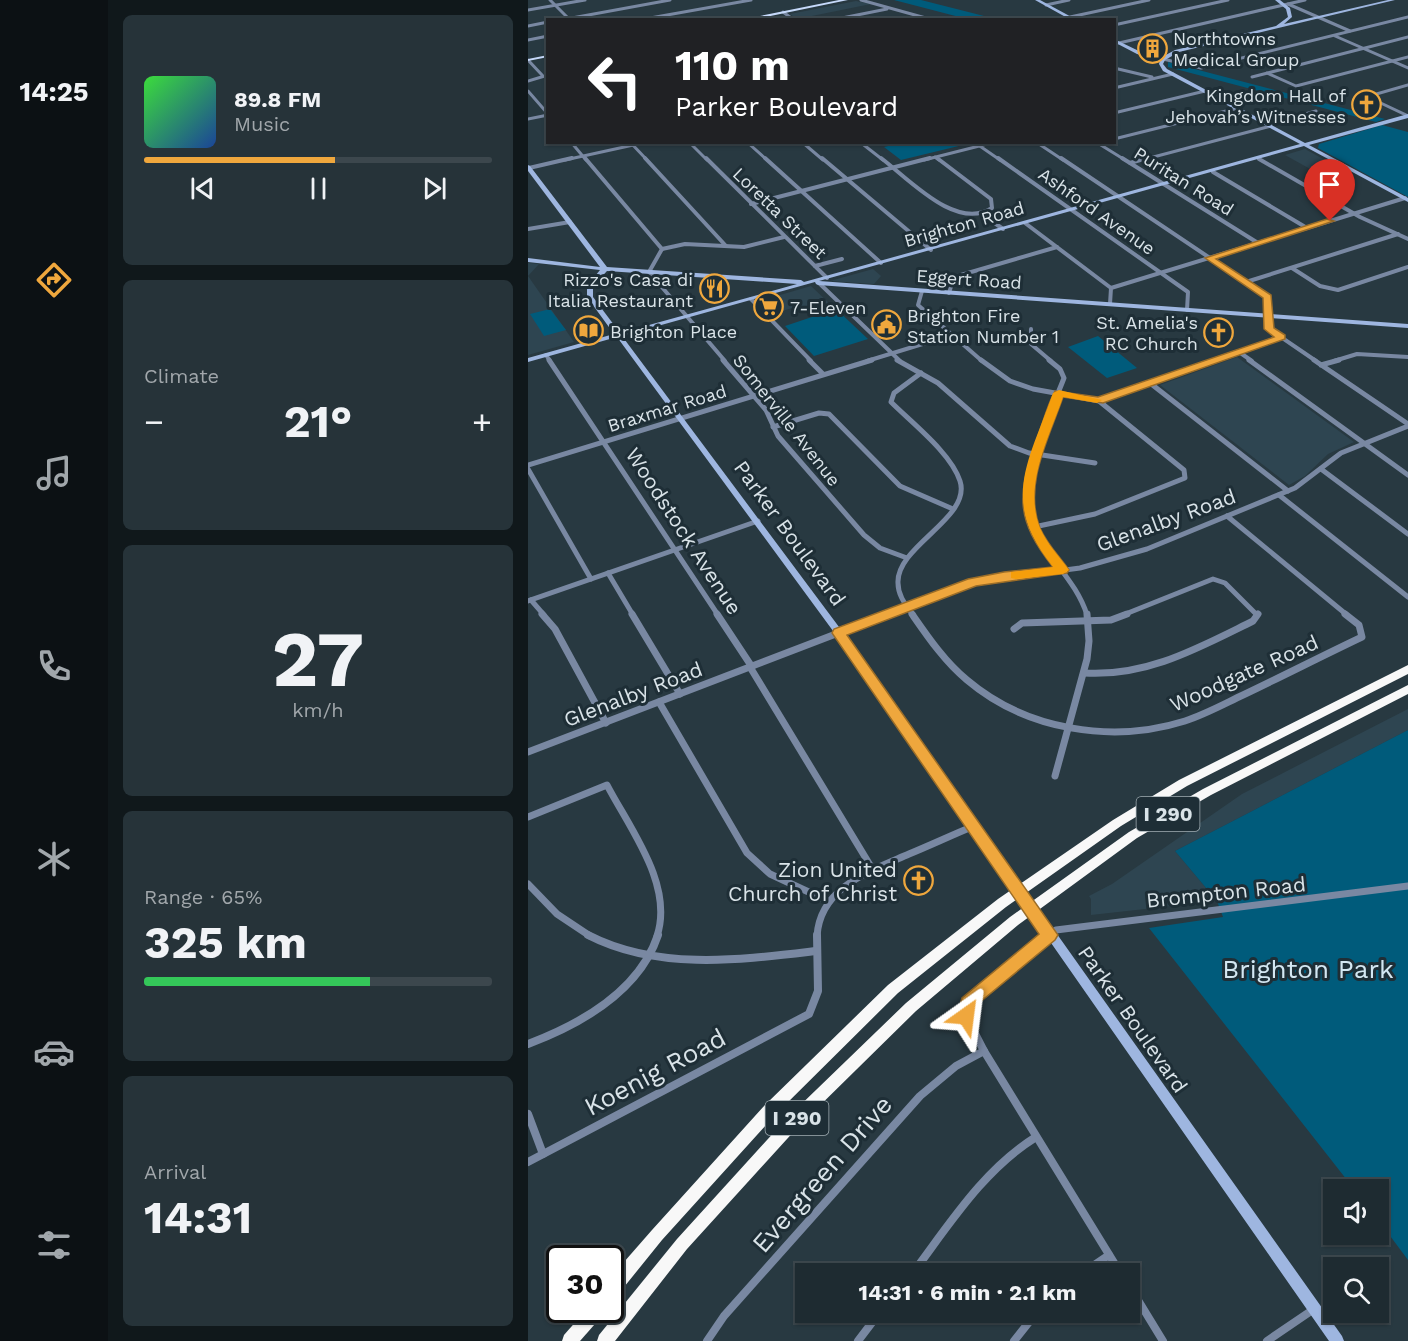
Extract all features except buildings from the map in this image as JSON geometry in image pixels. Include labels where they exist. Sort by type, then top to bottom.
[{"type":"highway","name":"I 290","points":[[624,1274],[770,1110],[893,989],[1002,903],[1117,823],[1183,783],[1408,669]]},
{"type":"highway","name":"I 290","points":[[606,1341],[682,1244],[792,1123],[911,1007],[1014,921],[1132,835],[1207,792],[1408,689]]},
{"type":"highway","points":[[570,1341],[585,1323]]},
{"type":"main road","points":[[752,18],[846,0]]},
{"type":"main road","points":[[528,60],[546,56]]},
{"type":"street","points":[[550,0],[569,18]]},
{"type":"street","points":[[528,10],[585,0]]},
{"type":"street","points":[[575,18],[670,0]]},
{"type":"street","points":[[650,18],[751,0]]},
{"type":"street","points":[[861,0],[926,18]]},
{"type":"street","points":[[1037,0],[1072,18],[1149,0]]},
{"type":"street","points":[[1046,5],[1069,0]]},
{"type":"street","points":[[1116,25],[1228,0]]},
{"type":"street","points":[[1117,41],[1305,0]]},
{"type":"street","points":[[1163,59],[1177,51],[1393,0]]},
{"type":"street","points":[[1283,3],[1351,31]]},
{"type":"street","points":[[1272,29],[1286,22],[1290,17],[1283,3]]},
{"type":"street","points":[[842,18],[891,8]]},
{"type":"street","points":[[783,12],[791,18]]},
{"type":"street","points":[[919,18],[923,17]]},
{"type":"street","points":[[1117,41],[1142,54],[1201,68],[1408,17]]},
{"type":"street","points":[[528,26],[546,22]]},
{"type":"street","points":[[1286,22],[1295,23]]},
{"type":"street","points":[[1334,35],[1408,68]]},
{"type":"street","points":[[528,40],[546,36]]},
{"type":"street","points":[[1252,76],[1408,37]]},
{"type":"street","points":[[1267,73],[1292,85],[1300,85],[1408,57]]},
{"type":"street","points":[[1163,59],[1162,67],[1173,74],[1407,199]]},
{"type":"street","points":[[528,60],[542,75]]},
{"type":"street","points":[[1116,68],[1155,78]]},
{"type":"street","points":[[1116,88],[1173,74]]},
{"type":"street","points":[[528,81],[546,75]]},
{"type":"street","points":[[1359,99],[1408,85]]},
{"type":"street","points":[[528,91],[546,113]]},
{"type":"street","points":[[1116,113],[1205,91]]},
{"type":"street","points":[[1367,97],[1408,116]]},
{"type":"street","points":[[1116,139],[1238,108]]},
{"type":"street","points":[[1130,163],[1316,111]]},
{"type":"street","points":[[528,119],[546,115]]},
{"type":"street","name":"Brighton Road","points":[[528,360],[1213,172],[1408,116]]},
{"type":"street","points":[[573,144],[662,249]]},
{"type":"street","points":[[605,269],[529,168],[632,144],[726,246]]},
{"type":"street","name":"Loretta Street","points":[[691,144],[827,278]]},
{"type":"street","points":[[749,144],[881,263]]},
{"type":"street","points":[[804,144],[931,249]]},
{"type":"street","points":[[862,144],[950,211],[966,215],[982,214],[992,208],[991,200],[935,157]]},
{"type":"street","name":"Ashford Avenue","points":[[977,144],[1188,292],[1187,310]]},
{"type":"street","points":[[751,204],[988,144]]},
{"type":"street","points":[[1039,144],[1268,297],[1269,329],[1408,425]]},
{"type":"street","name":"Puritan Road","points":[[1101,144],[1258,243]]},
{"type":"street","points":[[1259,159],[1355,213],[1408,239]]},
{"type":"street","points":[[1213,172],[1307,228]]},
{"type":"street","points":[[1111,288],[1407,199]]},
{"type":"street","points":[[982,214],[1003,229]]},
{"type":"street","points":[[528,229],[570,222]]},
{"type":"street","points":[[1025,223],[1111,288]]},
{"type":"street","points":[[1246,282],[1398,234]]},
{"type":"street","points":[[649,272],[662,249],[686,244],[750,246],[784,237]]},
{"type":"street","points":[[949,292],[954,277],[1057,247]]},
{"type":"street","points":[[815,266],[842,259]]},
{"type":"street","name":"Eggert Road","points":[[528,260],[605,269],[1408,326]]},
{"type":"street","points":[[1292,268],[1320,286],[1338,290],[1408,267]]},
{"type":"street","name":"Parker Boulevard","points":[[605,269],[590,286],[589,294],[839,633],[1049,935],[1337,1341]]},
{"type":"street","name":"Somerville Avenue","points":[[649,272],[766,410],[773,427],[864,535],[880,548],[907,558]]},
{"type":"street","points":[[819,283],[891,354],[903,364],[938,383],[1005,443],[1022,451],[1095,463]]},
{"type":"street","points":[[1110,304],[1111,288]]},
{"type":"street","points":[[922,291],[918,305],[1004,378],[1024,387],[1099,401],[1184,470],[1185,478],[1101,512],[1034,527]]},
{"type":"street","points":[[751,299],[823,374]]},
{"type":"street","points":[[1031,329],[1031,345],[1064,374],[1030,477],[1027,499],[1034,527],[1046,550],[1076,589],[1089,622],[1089,642],[1084,673],[1055,776]]},
{"type":"street","name":"Braxmar Road","points":[[528,467],[952,335]]},
{"type":"street","points":[[1099,401],[1281,337]]},
{"type":"street","points":[[1239,352],[1408,475]]},
{"type":"street","points":[[1322,365],[1357,354],[1408,357]]},
{"type":"street","name":"Woodstock Avenue","points":[[546,355],[751,667],[873,870]]},
{"type":"street","name":"Woodgate Road","points":[[921,374],[894,393],[891,402],[957,470],[962,487],[953,509],[898,570],[895,580],[898,593],[957,672],[975,688],[1020,714],[1068,728],[1119,732],[1157,728],[1185,721],[1362,637],[1359,625],[1227,516]]},
{"type":"street","points":[[1150,383],[1288,491]]},
{"type":"street","points":[[773,427],[819,413],[830,414],[900,486],[953,509]]},
{"type":"street","name":"Glenalby Road","points":[[528,752],[981,580],[1063,570],[1130,555],[1288,491],[1311,478],[1341,453],[1408,425]]},
{"type":"street","points":[[528,467],[591,579]]},
{"type":"street","points":[[1321,469],[1408,534]]},
{"type":"street","points":[[1279,495],[1408,597]]},
{"type":"street","points":[[606,723],[555,629],[530,600],[758,521]]},
{"type":"street","points":[[608,573],[680,694]]},
{"type":"street","points":[[1014,629],[1022,623],[1089,622],[1121,617],[1213,579],[1225,583],[1258,614],[1253,621],[1152,668],[1117,675],[1084,673]]},
{"type":"street","points":[[659,702],[747,852],[770,874],[828,901]]},
{"type":"street","points":[[528,817],[607,785],[661,899],[661,923],[648,956],[629,981],[590,1015],[558,1032],[528,1044]]},
{"type":"street","points":[[528,884],[546,906],[581,931],[616,947],[648,956],[710,962],[816,951],[817,928],[828,901],[849,882],[974,826]]},
{"type":"street","name":"Brompton Road","points":[[1049,935],[1056,930],[1099,924],[1362,894],[1408,886]]},
{"type":"street","points":[[1049,935],[968,1004],[966,1016],[984,1051],[1114,1263]]},
{"type":"street","name":"Koenig Road","points":[[528,1162],[801,1019],[813,1008],[818,995],[816,951]]},
{"type":"street","name":"Evergreen Drive","points":[[707,1341],[732,1308],[920,1096],[956,1066],[984,1051]]},
{"type":"street","points":[[528,1114],[543,1154]]},
{"type":"street","points":[[921,1263],[1001,1162],[1021,1145],[1036,1137]]},
{"type":"street","points":[[1097,1263],[1109,1255]]},
{"type":"street","points":[[1140,1303],[1163,1341]]},
{"type":"street","points":[[1267,1341],[1314,1309]]},
{"type":"street","points":[[858,1341],[872,1323]]},
{"type":"street","points":[[1014,1341],[1028,1323]]},
{"type":"shaded area","points":[[856,1],[871,4],[802,18],[796,18],[790,14]]},
{"type":"shaded area","points":[[1305,149],[1332,164],[1312,170],[1285,155]]},
{"type":"shaded area","points":[[528,263],[539,264],[528,276]]},
{"type":"shaded area","points":[[873,269],[881,276],[874,284],[830,281]]},
{"type":"shaded area","points":[[528,276],[574,342],[528,355]]},
{"type":"shaded area","points":[[811,286],[831,305],[805,313],[799,306],[772,314],[759,301]]},
{"type":"shaded area","points":[[1237,357],[1354,442],[1328,454],[1305,476],[1289,485],[1160,385]]},
{"type":"shaded area","points":[[1408,709],[1408,730],[1175,851],[1217,901],[1091,915],[1089,896],[1112,884],[1242,794]]},
{"type":"green space","points":[[894,0],[921,0],[988,17],[963,18]]},
{"type":"green space","points":[[1168,62],[1385,119],[1376,122],[1168,67]]},
{"type":"green space","points":[[1382,125],[1408,132],[1408,197],[1318,148],[1319,144]]},
{"type":"green space","points":[[896,144],[967,144],[901,160],[884,147]]},
{"type":"green space","points":[[550,309],[566,330],[544,336],[530,314]]},
{"type":"green space","points":[[836,309],[868,339],[814,356],[785,326]]},
{"type":"green space","points":[[1098,336],[1137,368],[1107,378],[1068,347]]},
{"type":"green space","name":"Brighton Park","points":[[1408,730],[1408,1260],[1389,1234],[1389,1179],[1346,1179],[1149,928],[1223,917],[1217,901],[1175,851]]},
{"type":"slow traffic","points":[[1016,575],[1063,570],[1046,550],[1034,527],[1027,499],[1028,487],[1031,472],[1059,393],[1097,400]]},
{"type":"place","name":"Northtowns Medical Group","points":[[1152,48]]},
{"type":"place","name":"Kingdom Hall of Jehovah’s Witnesses","points":[[1367,105]]},
{"type":"place","name":"Rizzo's Casa di Italia Restaurant","points":[[714,289]]},
{"type":"place","name":"7-Eleven","points":[[769,307]]},
{"type":"place","name":"Brighton Fire Station Number 1","points":[[886,325]]},
{"type":"place","name":"Brighton Place","points":[[589,331]]},
{"type":"place","name":"St. Amelia's RC Church","points":[[1219,332]]},
{"type":"place","name":"Zion United Church of Christ","points":[[918,881]]},
{"type":"route","points":[[966,1016],[968,1004],[973,998],[1049,935],[839,633],[973,582],[1004,576],[1063,570],[1040,540],[1029,512],[1027,499],[1031,472],[1059,393],[1099,401],[1281,337],[1269,329],[1268,297],[1209,258],[1330,221]]}]
